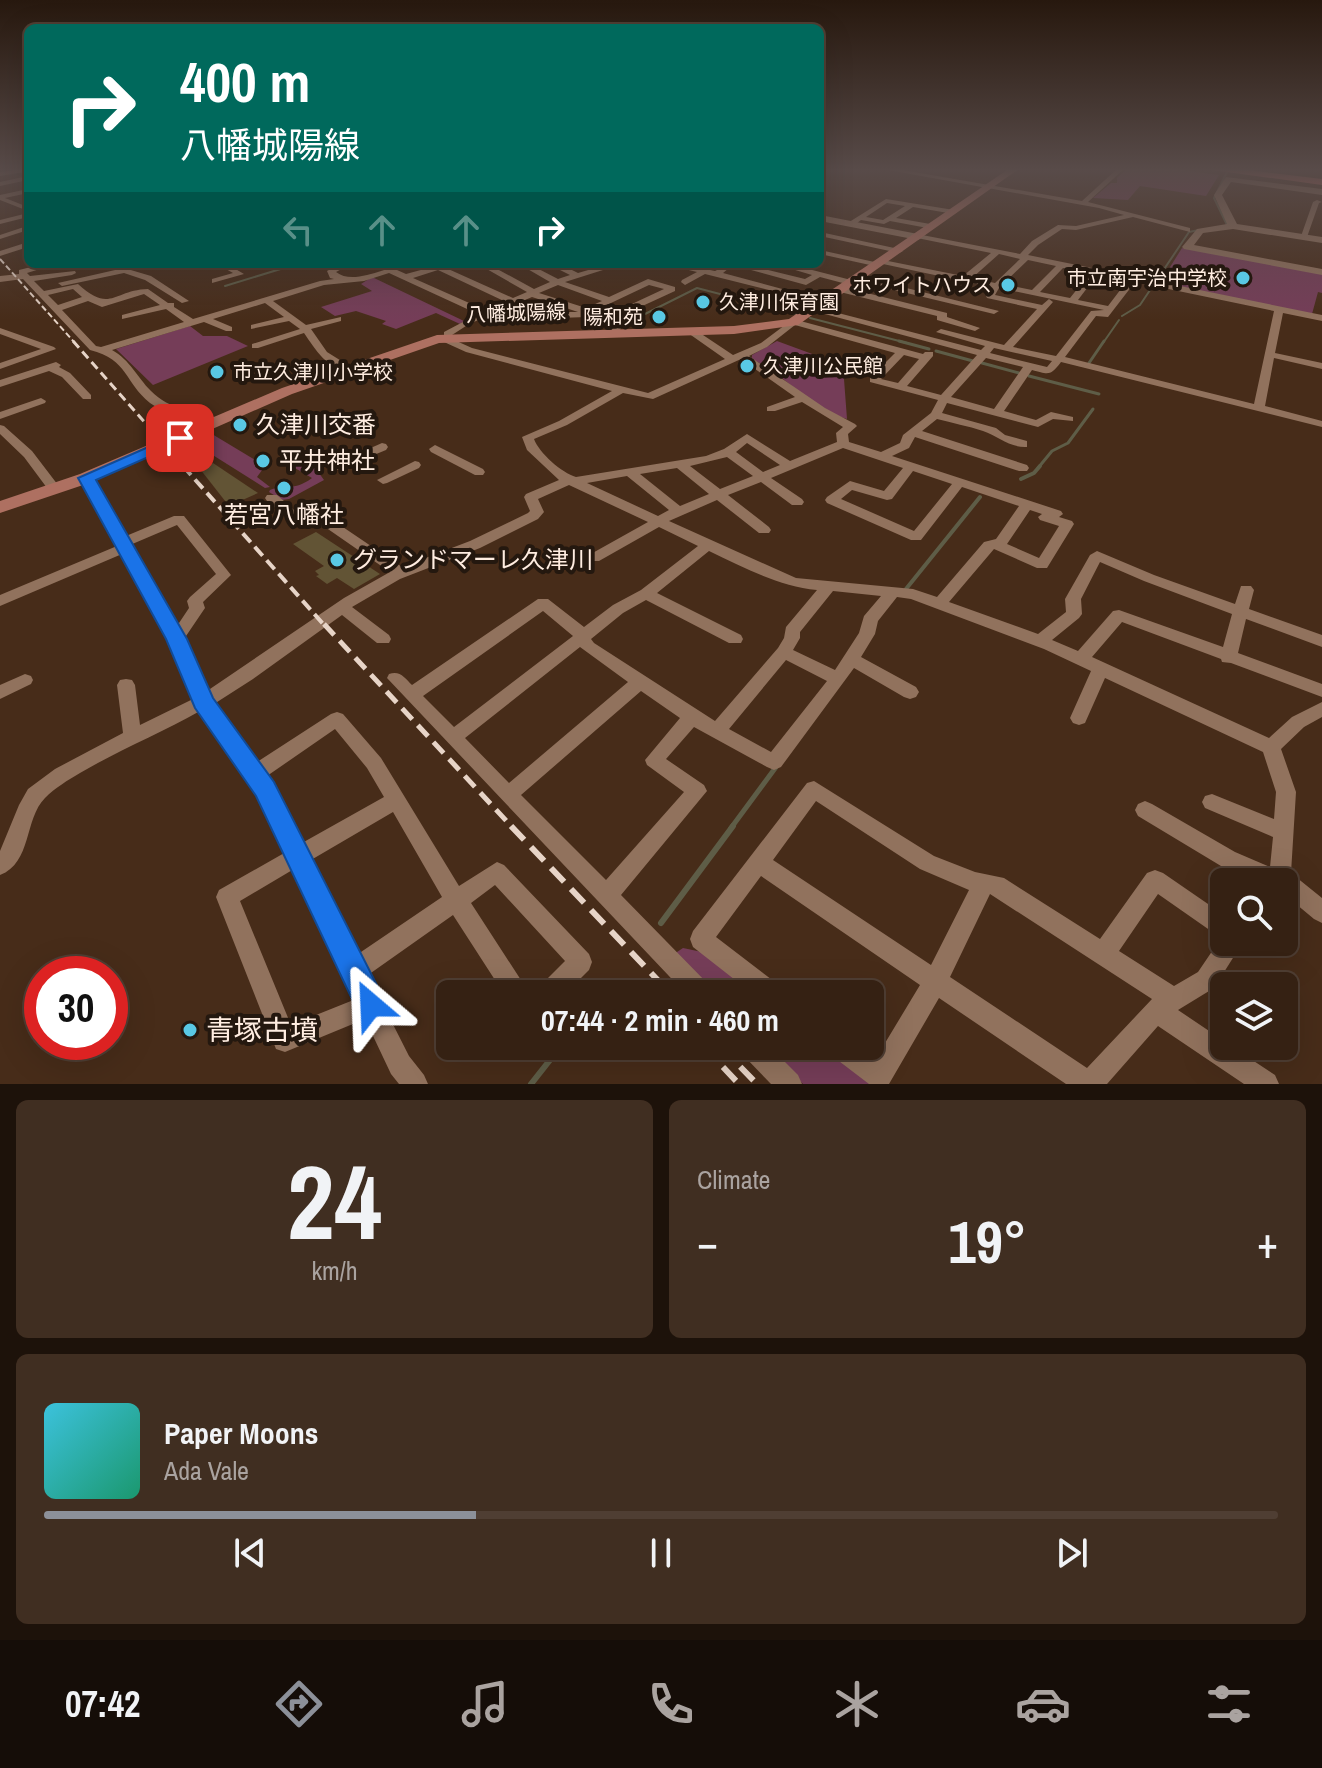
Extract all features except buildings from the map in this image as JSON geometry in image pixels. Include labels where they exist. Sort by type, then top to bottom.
[{"type":"main road","name":"八幡城陽線","points":[[0,507],[86,478],[347,369],[447,337],[756,329],[793,322],[815,310],[944,219]]},
{"type":"street","points":[[851,224],[859,219]]},
{"type":"street","points":[[851,224],[890,219],[933,227]]},
{"type":"street","points":[[1044,308],[990,296],[1035,243],[1061,227],[1076,228],[1118,219]]},
{"type":"street","points":[[1147,219],[1187,230]]},
{"type":"street","points":[[1229,219],[1233,226]]},
{"type":"street","points":[[1303,237],[1310,219]]},
{"type":"street","points":[[824,220],[851,224],[911,242]]},
{"type":"street","points":[[4,229],[24,226]]},
{"type":"street","points":[[1321,238],[1233,226],[1200,231],[1187,247],[1322,272]]},
{"type":"street","points":[[0,237],[24,228]]},
{"type":"street","points":[[824,234],[1024,256],[1322,318]]},
{"type":"street","points":[[0,254],[24,246]]},
{"type":"street","points":[[965,279],[997,252]]},
{"type":"street","points":[[824,253],[1111,308]]},
{"type":"street","points":[[1034,293],[1061,265]]},
{"type":"street","points":[[37,268],[22,272],[93,348],[102,350],[133,370],[153,400],[217,421]]},
{"type":"street","points":[[0,279],[94,268]]},
{"type":"street","points":[[215,281],[240,274],[229,268]]},
{"type":"street","points":[[335,268],[331,271],[333,276],[344,280]]},
{"type":"street","points":[[102,350],[266,300],[396,268]]},
{"type":"street","points":[[406,277],[439,268],[511,303],[551,315],[621,313],[672,289],[648,282],[583,313],[534,293],[489,268]]},
{"type":"street","points":[[531,268],[557,282],[609,300]]},
{"type":"street","points":[[563,268],[576,275]]},
{"type":"street","points":[[600,268],[557,282],[466,322],[447,337],[469,350],[654,396],[764,345],[793,322],[925,358]]},
{"type":"street","points":[[689,268],[793,293]]},
{"type":"street","points":[[717,274],[726,268]]},
{"type":"street","points":[[748,268],[806,282],[819,274]]},
{"type":"street","points":[[795,268],[852,284],[975,328]]},
{"type":"street","points":[[41,291],[124,270],[148,278],[190,300],[125,317]]},
{"type":"street","points":[[390,270],[486,314]]},
{"type":"street","points":[[685,282],[705,271]]},
{"type":"street","points":[[1072,301],[1096,271]]},
{"type":"street","points":[[471,282],[500,274]]},
{"type":"street","points":[[41,291],[108,278]]},
{"type":"street","points":[[815,310],[943,337],[1049,371],[1094,313],[1105,315],[1133,279]]},
{"type":"street","points":[[852,284],[994,311]]},
{"type":"street","points":[[75,286],[88,298],[102,304],[145,291],[192,323]]},
{"type":"street","points":[[805,297],[826,302]]},
{"type":"street","points":[[1006,349],[1053,297]]},
{"type":"street","points":[[56,309],[88,298]]},
{"type":"street","points":[[964,338],[1005,299]]},
{"type":"street","points":[[266,300],[305,329],[323,354],[347,369]]},
{"type":"street","points":[[1259,407],[1279,309]]},
{"type":"street","points":[[616,332],[621,313]]},
{"type":"street","points":[[254,327],[291,318]]},
{"type":"street","points":[[205,319],[229,329]]},
{"type":"street","points":[[255,346],[338,319]]},
{"type":"street","points":[[0,331],[51,349],[0,368]]},
{"type":"street","points":[[691,331],[738,358],[771,371],[801,399],[830,418],[851,426],[842,433],[843,444]]},
{"type":"street","points":[[117,332],[127,341]]},
{"type":"street","points":[[943,337],[964,338],[988,350],[1006,349],[1057,359],[1322,424]]},
{"type":"street","points":[[900,387],[943,337]]},
{"type":"street","points":[[883,456],[905,445],[912,432],[935,415],[988,350]]},
{"type":"street","points":[[902,352],[874,380],[1038,424],[1051,415],[1069,419]]},
{"type":"street","points":[[1272,355],[1322,366]]},
{"type":"street","points":[[0,384],[53,366],[87,397]]},
{"type":"street","points":[[997,413],[1029,366]]},
{"type":"street","points":[[0,368],[14,379]]},
{"type":"street","points":[[621,390],[563,423],[528,437],[531,447],[563,477],[785,580],[913,594],[940,603],[1016,635],[1040,641],[1271,747],[1286,792],[1282,868]]},
{"type":"street","points":[[771,409],[801,399]]},
{"type":"street","points":[[0,416],[41,401]]},
{"type":"street","points":[[935,415],[992,430],[1001,437],[1023,444]]},
{"type":"street","points":[[0,428],[28,454],[55,489]]},
{"type":"street","points":[[912,432],[1023,468]]},
{"type":"street","points":[[0,865],[14,848],[23,812],[39,789],[132,736],[203,702],[254,671],[342,607],[400,572],[465,549],[533,516],[537,512],[531,497],[574,480],[728,452],[747,438],[789,466]]},
{"type":"street","points":[[594,558],[678,511],[843,444],[977,488],[980,494],[1056,514]]},
{"type":"street","points":[[336,466],[382,447]]},
{"type":"street","points":[[435,449],[479,472]]},
{"type":"street","points":[[728,452],[797,502]]},
{"type":"street","points":[[678,463],[764,530]]},
{"type":"street","points":[[383,480],[415,465]]},
{"type":"street","points":[[911,466],[887,496],[850,485],[832,500],[916,537],[960,482]]},
{"type":"street","points":[[628,471],[678,511]]},
{"type":"street","points":[[86,478],[176,639],[203,702],[255,774],[400,1065],[415,1084]]},
{"type":"street","points":[[272,498],[296,518],[329,524],[400,572]]},
{"type":"street","points":[[940,603],[989,545],[1001,542],[1021,503]]},
{"type":"street","points":[[995,544],[1042,565],[1067,524],[1021,503]]},
{"type":"street","points":[[0,601],[179,519],[224,575],[195,601],[197,608],[176,639]]},
{"type":"street","points":[[453,738],[618,609],[646,594],[709,544]]},
{"type":"street","points":[[1040,641],[1074,614],[1073,599],[1097,555],[1149,578],[1322,641]]},
{"type":"street","points":[[717,731],[784,652],[792,638],[792,631],[829,586]]},
{"type":"street","points":[[1228,658],[1246,590]]},
{"type":"street","points":[[411,695],[543,603],[588,647],[692,717],[774,762],[838,679],[867,634],[870,620],[893,592]]},
{"type":"street","points":[[646,594],[735,639]]},
{"type":"street","points":[[342,607],[383,639]]},
{"type":"street","points":[[1081,659],[1119,615],[1322,691]]},
{"type":"street","points":[[784,652],[838,679]]},
{"type":"street","points":[[851,659],[910,692]]},
{"type":"street","points":[[1079,718],[1101,668]]},
{"type":"street","points":[[395,678],[688,980]]},
{"type":"street","points":[[0,692],[25,680]]},
{"type":"street","points":[[508,795],[640,682]]},
{"type":"street","points":[[126,685],[132,736]]},
{"type":"street","points":[[1271,747],[1298,722],[1322,709]]},
{"type":"street","points":[[606,896],[697,791],[654,760],[692,717]]},
{"type":"street","points":[[255,774],[337,719],[374,763],[456,900],[509,980]]},
{"type":"street","points":[[754,980],[701,939],[814,789],[930,864],[983,885],[996,885],[1104,953],[1266,1084]]},
{"type":"street","points":[[371,1005],[285,1040],[227,897],[397,799]]},
{"type":"street","points":[[1212,802],[1284,832]]},
{"type":"street","points":[[1145,810],[1248,868]]},
{"type":"street","points":[[759,863],[1089,1084],[1164,1004],[1206,980],[1222,956]]},
{"type":"street","points":[[354,971],[497,872],[581,962],[562,980]]},
{"type":"street","points":[[1104,953],[1155,880],[1210,918]]},
{"type":"street","points":[[857,1060],[881,1080],[935,982],[983,885]]},
{"type":"street","points":[[1298,893],[1322,912]]},
{"type":"street","points":[[766,1060],[789,1084]]},
{"type":"shaded area","name":"市立南宇治中学校","points":[[1182,248],[1322,273],[1322,293],[1318,292],[1312,314],[1160,283]]},
{"type":"shaded area","points":[[372,277],[464,321],[460,324],[436,313],[396,329],[382,324],[386,321],[356,311],[335,316],[321,307],[372,291],[361,284]]},
{"type":"shaded area","points":[[190,326],[203,336],[227,336],[248,346],[153,385],[116,349]]},
{"type":"shaded area","points":[[777,341],[853,369],[844,379],[847,419],[821,407],[752,359],[752,355]]},
{"type":"shaded area","points":[[212,434],[265,466],[257,477],[270,487],[265,488],[192,442]]},
{"type":"shaded area","points":[[296,458],[316,469],[324,480],[282,500],[270,490],[300,485],[312,478],[288,464]]},
{"type":"shaded area","points":[[683,948],[702,952],[741,980],[700,980],[674,954]]},
{"type":"shaded area","points":[[779,1060],[845,1060],[872,1084],[803,1084]]},
{"type":"waterway","points":[[1224,219],[1227,225]]},
{"type":"waterway","points":[[1122,316],[1140,305],[1189,232],[1199,230]]},
{"type":"waterway","points":[[225,286],[284,268]]},
{"type":"waterway","points":[[639,329],[643,315],[697,288],[800,315]]},
{"type":"waterway","points":[[810,318],[907,343]]},
{"type":"waterway","points":[[1103,343],[1119,320]]},
{"type":"waterway","points":[[899,341],[929,349]]},
{"type":"waterway","points":[[1089,363],[1104,341]]},
{"type":"waterway","points":[[936,351],[973,361]]},
{"type":"waterway","points":[[982,363],[1019,373]]},
{"type":"waterway","points":[[1029,376],[1099,394]]},
{"type":"waterway","points":[[1038,468],[1052,451],[1068,443],[1093,409]]},
{"type":"waterway","points":[[1021,479],[1040,466]]},
{"type":"waterway","points":[[906,589],[980,497]]},
{"type":"waterway","points":[[731,828],[776,767]]},
{"type":"waterway","points":[[661,923],[733,826]]},
{"type":"waterway","points":[[531,1084],[550,1060]]},
{"type":"railway","points":[[0,259],[75,343]]},
{"type":"railway","points":[[73,341],[185,468]]},
{"type":"railway","points":[[183,466],[325,626]]},
{"type":"railway","points":[[324,624],[513,828]]},
{"type":"railway","points":[[511,826],[658,980]]},
{"type":"railway","points":[[716,1060],[739,1084]]},
{"type":"railway","points":[[734,1060],[757,1084]]},
{"type":"place","name":"市立南宇治中学校","points":[[1243,278]]},
{"type":"place","name":"ホワイトハウス","points":[[1008,285]]},
{"type":"place","name":"久津川保育園","points":[[703,302]]},
{"type":"place","name":"陽和苑","points":[[659,317]]},
{"type":"place","name":"久津川公民館","points":[[747,366]]},
{"type":"place","name":"市立久津川小学校","points":[[217,372]]},
{"type":"place","name":"久津川交番","points":[[240,425]]},
{"type":"place","name":"平井神社","points":[[263,461]]},
{"type":"place","name":"若宮八幡社","points":[[284,488]]},
{"type":"place","name":"グランドマーレ久津川","points":[[337,560]]},
{"type":"place","name":"青塚古墳","points":[[190,1030]]},
{"type":"route","points":[[180,438],[86,478],[176,639],[203,702],[266,789],[371,1005]]}]
